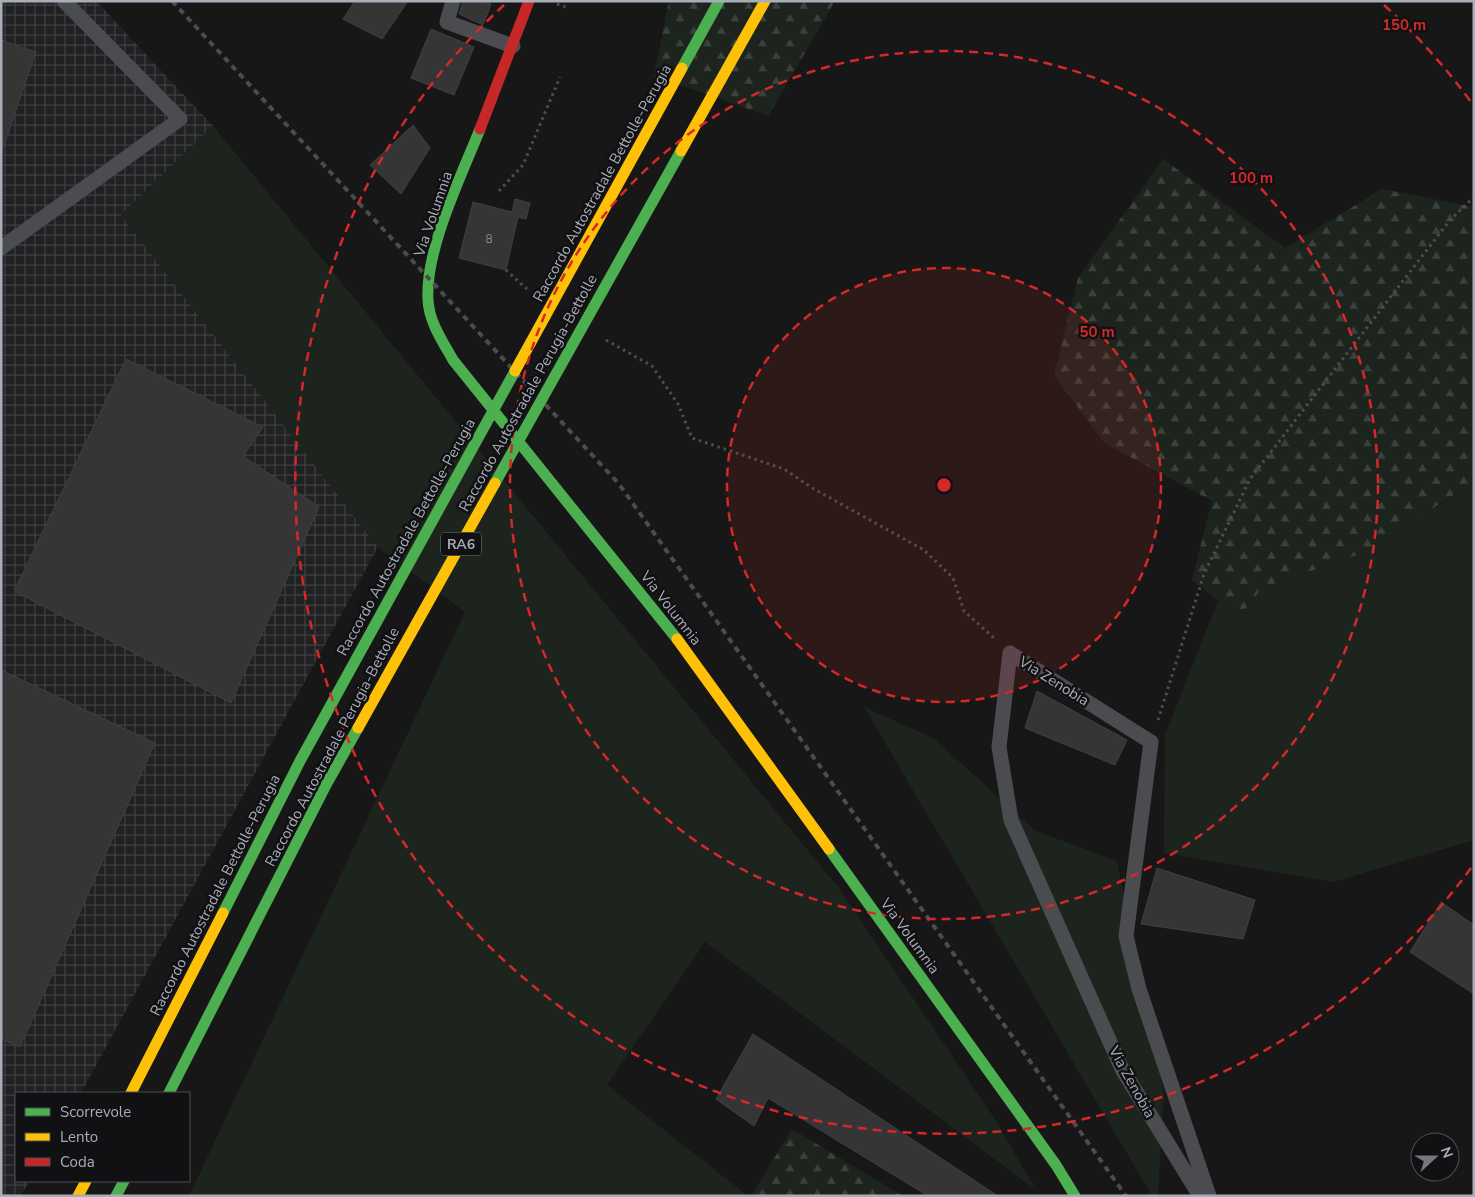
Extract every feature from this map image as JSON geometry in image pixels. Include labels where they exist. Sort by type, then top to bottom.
[{"type":"main road","name":"Via Volumnia","points":[[529,1],[448,211],[432,260],[428,301],[435,327],[453,360],[687,651],[1056,1164],[1075,1196]]},
{"type":"main road","name":"Raccordo Autostradale Bettolle-Perugia","points":[[131,1092],[300,762],[719,1]]},
{"type":"main road","name":"Raccordo Autostradale Perugia-Bettolle","points":[[170,1092],[326,785],[765,1]]},
{"type":"main road","points":[[78,1196],[85,1182]]},
{"type":"main road","points":[[116,1196],[123,1182]]},
{"type":"lane","points":[[1,248],[180,119],[64,1]]},
{"type":"lane","points":[[452,1],[448,22],[513,46]]},
{"type":"lane","name":"Via Zenobia","points":[[1200,1196],[1122,1069],[1010,820],[999,747],[1010,653],[1150,742],[1126,936],[1138,989],[1209,1196]]},
{"type":"path","points":[[499,191],[523,165],[560,77]]},
{"type":"path","points":[[1150,742],[1204,574],[1250,478],[1450,220],[1474,197]]},
{"type":"path","points":[[506,270],[534,296]]},
{"type":"path","points":[[601,337],[652,366],[678,404],[692,438],[784,469],[814,489],[924,550],[953,578],[964,612],[1010,653]]},
{"type":"shaded area","points":[[1,1],[96,1],[213,126],[121,215],[378,547],[82,1092],[15,1092],[15,1182],[29,1182],[20,1196],[1,1196]]},
{"type":"green space","points":[[669,1],[835,1],[768,116],[654,76]]},
{"type":"green space","points":[[213,126],[838,887],[994,1118],[1036,1190],[705,942],[607,1085],[748,1196],[189,1196],[465,612],[378,547],[121,215]]},
{"type":"green space","points":[[1163,159],[1285,248],[1382,189],[1474,207],[1474,512],[1464,488],[1366,552],[1262,588],[1239,617],[1192,580],[1212,501],[1104,443],[1054,375],[1078,278]]},
{"type":"green space","points":[[1465,488],[1474,512],[1474,840],[1333,882],[1164,853],[1165,735],[1218,601],[1239,617],[1262,588],[1366,552]]},
{"type":"green space","points":[[864,707],[933,738],[1036,831],[1117,861],[1164,1094],[1158,1196],[1152,1196]]},
{"type":"green space","points":[[792,1129],[903,1196],[751,1196]]},
{"type":"building","points":[[355,1],[408,1],[382,39],[343,19]]},
{"type":"building","points":[[463,1],[483,1],[491,4],[483,25],[459,14]]},
{"type":"building","points":[[431,29],[474,47],[454,95],[411,78]]},
{"type":"building","points":[[1,40],[36,52],[1,154]]},
{"type":"building","points":[[413,125],[430,148],[401,194],[370,165]]},
{"type":"building","points":[[515,199],[530,203],[526,219],[518,217],[506,270],[459,258],[473,202],[512,212]]},
{"type":"building","points":[[126,359],[263,427],[243,456],[319,507],[231,703],[14,591]]},
{"type":"building","points":[[1,670],[155,743],[20,1047],[1,1039]]},
{"type":"building","points":[[1037,691],[1127,740],[1115,765],[1025,728]]},
{"type":"building","points":[[1157,868],[1255,900],[1243,939],[1141,924]]},
{"type":"building","points":[[1441,902],[1474,925],[1474,994],[1410,952]]},
{"type":"building","points":[[753,1034],[998,1196],[928,1196],[768,1098],[754,1126],[716,1099]]},
{"type":"railway","points":[[172,1],[619,484],[1126,1196]]},
{"type":"traffic: fast","points":[[682,68],[719,1]]},
{"type":"traffic: fast","points":[[480,129],[454,191],[432,259],[428,300],[434,324],[453,360],[677,639]]},
{"type":"traffic: fast","points":[[495,483],[681,151]]},
{"type":"traffic: fast","points":[[223,913],[300,761],[515,371]]},
{"type":"traffic: fast","points":[[170,1092],[326,785],[358,728]]},
{"type":"traffic: fast","points":[[829,849],[1056,1165],[1075,1196]]},
{"type":"traffic: fast","points":[[116,1196],[123,1182]]},
{"type":"traffic: slow","points":[[681,151],[765,1]]},
{"type":"traffic: slow","points":[[515,371],[682,68]]},
{"type":"traffic: slow","points":[[358,728],[495,483]]},
{"type":"traffic: slow","points":[[677,639],[829,849]]},
{"type":"traffic: slow","points":[[132,1092],[223,913]]},
{"type":"traffic: slow","points":[[78,1196],[85,1182]]},
{"type":"traffic: jam","points":[[480,129],[529,1]]}]
